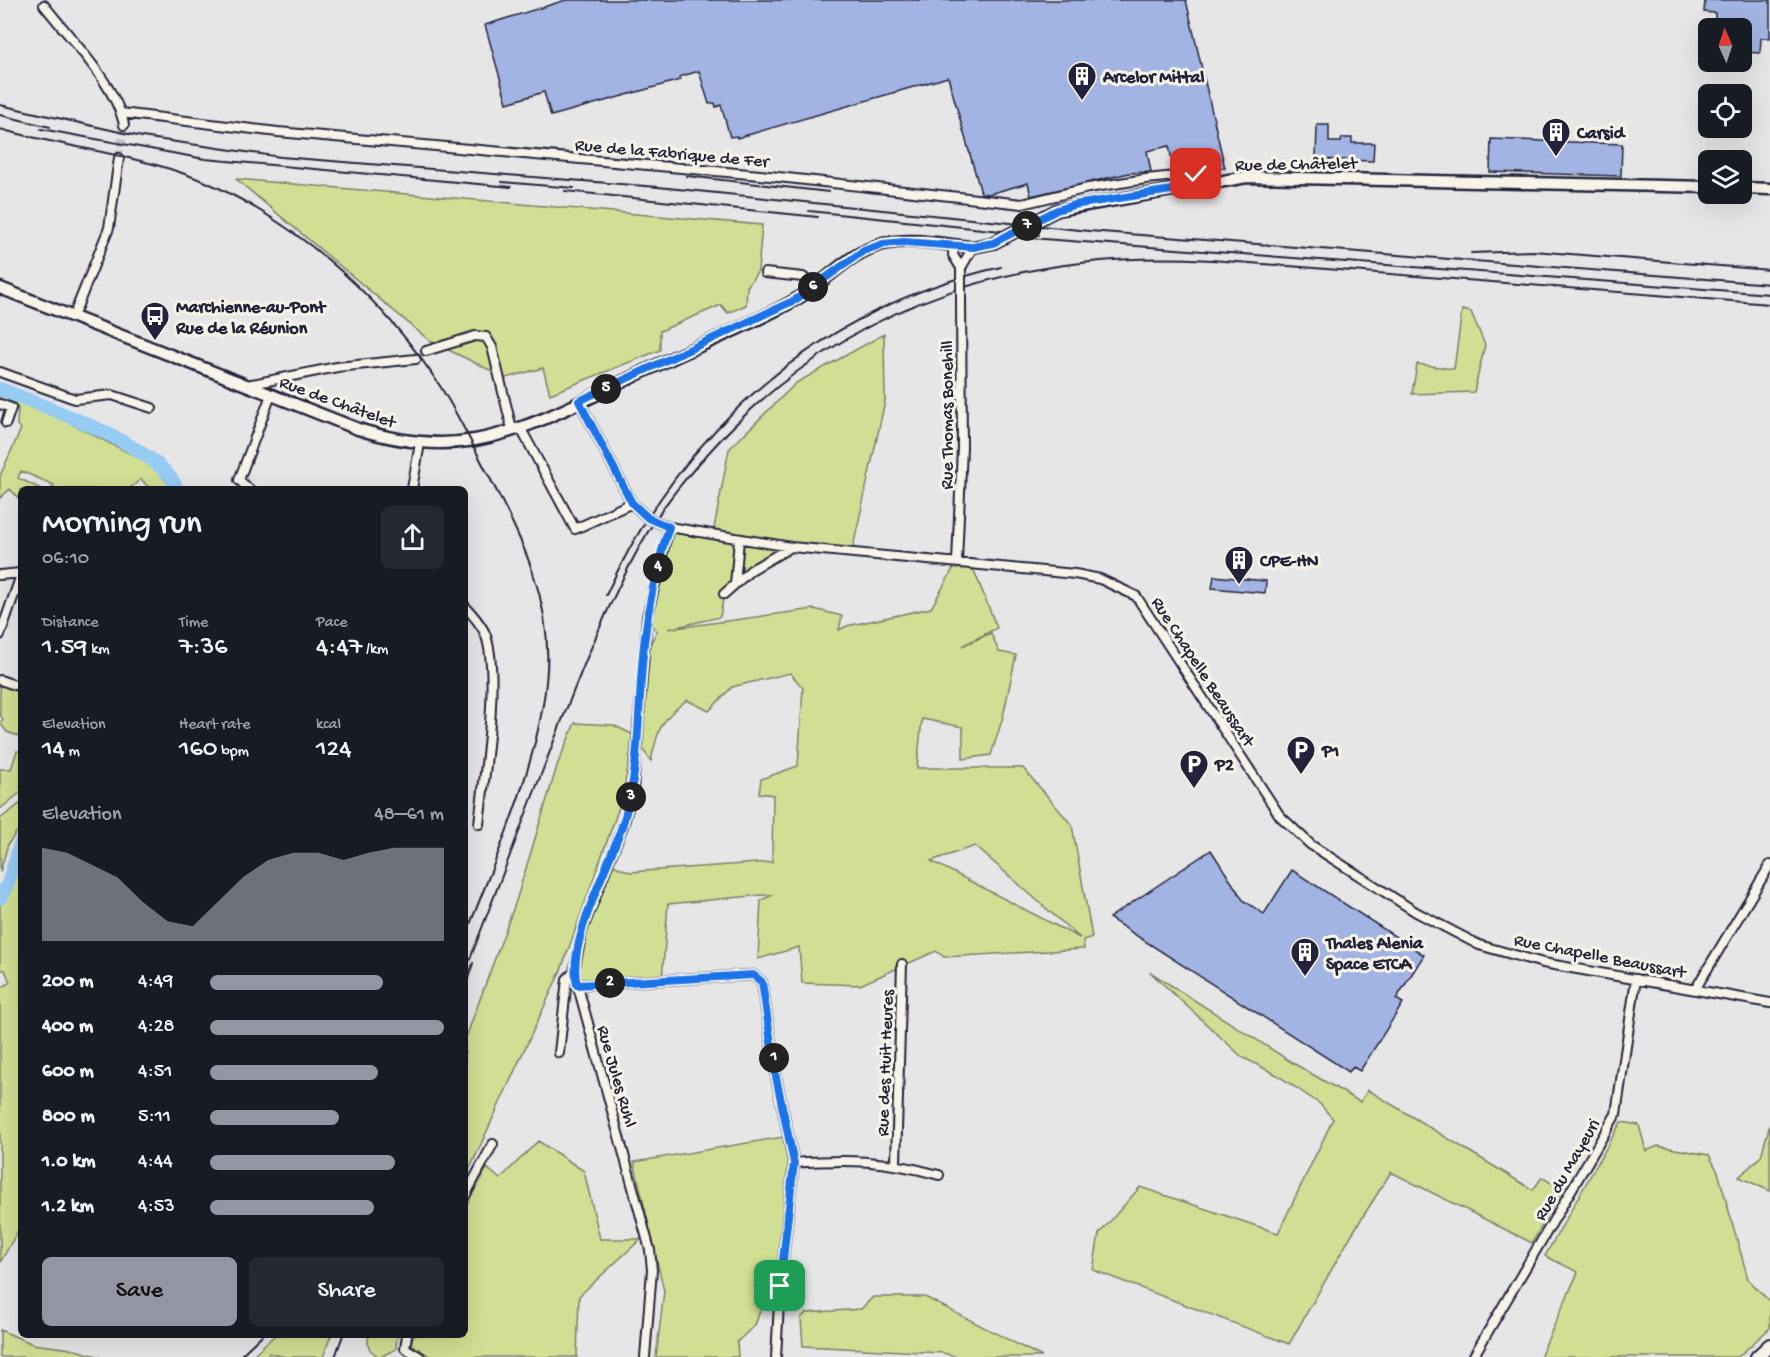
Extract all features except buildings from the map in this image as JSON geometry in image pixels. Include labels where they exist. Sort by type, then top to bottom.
[{"type":"main road","name":"Rue de Châtelet","points":[[0,288],[358,429],[387,438],[420,443],[476,440],[516,428],[579,401],[792,302],[863,251],[883,244],[904,242],[973,247],[993,243],[1057,210],[1074,205],[1248,177],[1698,187]]},
{"type":"main road","points":[[1752,188],[1770,189]]},
{"type":"main road","points":[[1757,1357],[1770,1345]]},
{"type":"street","points":[[44,5],[87,61],[121,114],[124,125]]},
{"type":"street","name":"Rue de la Fabrique de Fer","points":[[121,114],[278,132],[760,175],[1022,204],[1088,188],[1146,179],[1196,174],[1217,183]]},
{"type":"street","points":[[74,317],[110,228],[119,158]]},
{"type":"street","name":"Rue Thomas Bonehill","points":[[954,246],[953,255],[962,268]]},
{"type":"street","name":"Rue Thomas Bonehill","points":[[957,562],[962,447],[962,268],[973,247]]},
{"type":"street","points":[[765,273],[803,277],[814,286]]},
{"type":"street","points":[[426,351],[475,336],[486,337],[492,347],[516,428],[575,529],[632,503]]},
{"type":"street","points":[[247,385],[337,367],[416,358]]},
{"type":"street","points":[[0,372],[75,399],[112,395],[152,408]]},
{"type":"street","points":[[246,486],[239,480],[271,395]]},
{"type":"street","name":"Rue Chapelle Beaussart","points":[[579,401],[632,503],[648,518],[669,527],[791,547],[1075,574],[1100,579],[1136,596],[1280,816],[1311,845],[1416,912],[1479,945],[1543,963],[1696,988],[1770,1003]]},
{"type":"street","points":[[0,404],[11,408],[6,423]]},
{"type":"street","points":[[413,486],[420,443]]},
{"type":"street","name":"Rue Jules Ruhl","points":[[645,1357],[652,1270],[650,1250],[574,972],[582,931],[624,823],[633,790],[647,617],[669,527]]},
{"type":"street","points":[[735,584],[739,540]]},
{"type":"street","points":[[724,594],[751,570],[791,547]]},
{"type":"street","points":[[0,575],[18,574]]},
{"type":"street","points":[[0,635],[18,583]]},
{"type":"street","points":[[468,609],[478,621],[489,651],[491,679],[479,824]]},
{"type":"street","points":[[0,680],[18,686]]},
{"type":"street","points":[[1696,988],[1770,865]]},
{"type":"street","name":"Rue des Huit Heures","points":[[896,1163],[902,964]]},
{"type":"street","points":[[559,1053],[567,978],[574,972]]},
{"type":"street","points":[[577,985],[753,975],[762,982],[776,1077],[794,1163],[780,1286],[776,1357]]},
{"type":"street","name":"Rue du Mayeuri","points":[[1473,1357],[1616,1114],[1636,979]]},
{"type":"street","points":[[468,1190],[493,1144]]},
{"type":"street","points":[[794,1163],[831,1160],[896,1163],[939,1175]]},
{"type":"street","points":[[407,1338],[405,1348],[420,1357]]},
{"type":"green space","points":[[236,179],[762,225],[758,271],[747,287],[746,305],[728,313],[721,305],[660,331],[660,350],[550,394],[543,368],[506,378],[430,341]]},
{"type":"green space","points":[[1462,310],[1471,312],[1485,345],[1474,392],[1412,394],[1417,364],[1454,369]]},
{"type":"green space","points":[[884,334],[885,401],[852,552],[786,545],[724,594],[720,617],[668,629],[814,609],[842,616],[839,630],[847,626],[931,608],[957,562],[971,563],[997,628],[962,646],[991,633],[999,652],[1016,655],[1003,717],[991,755],[963,759],[963,727],[922,719],[917,768],[1023,768],[1072,825],[1092,937],[1083,940],[1084,949],[944,957],[936,951],[860,985],[802,983],[799,947],[758,959],[761,900],[773,895],[762,895],[668,904],[662,980],[577,985],[584,926],[613,865],[630,872],[772,862],[773,795],[759,793],[761,779],[798,766],[803,688],[790,673],[732,687],[709,711],[687,700],[671,713],[662,726],[651,761],[643,750],[647,650],[657,631],[646,621],[669,527],[713,534],[729,449],[796,383]],"holes":[[[975,846],[1080,938],[931,861]]]},
{"type":"green space","points":[[0,394],[58,417],[157,467],[168,479],[170,486],[147,486],[141,479],[133,486],[53,486],[21,471],[18,478],[35,486],[18,486],[18,498],[10,489],[0,498],[0,476],[21,429],[17,425],[18,408],[15,403],[0,399]]},
{"type":"green space","points":[[0,683],[18,689],[18,736],[7,732],[0,723],[3,719],[0,715]]},
{"type":"green space","points":[[575,723],[613,725],[634,735],[622,799],[561,970],[468,1172],[468,1032],[516,901],[558,763]]},
{"type":"green space","points":[[18,751],[18,794],[0,809],[0,769],[11,769]]},
{"type":"green space","points":[[18,805],[18,830],[8,844],[0,872],[0,819]]},
{"type":"green space","points":[[18,851],[18,1230],[0,1263],[0,989],[10,982],[5,970],[0,970],[0,892],[8,883]]},
{"type":"green space","points":[[1150,972],[1293,1063],[1360,1102],[1368,1090],[1533,1190],[1542,1177],[1562,1190],[1532,1243],[1391,1172],[1352,1234],[1289,1344],[1093,1270],[1099,1234],[1140,1187],[1278,1233],[1333,1119],[1320,1104],[1277,1075],[1242,1057]]},
{"type":"green space","points":[[1621,1122],[1639,1125],[1646,1151],[1658,1146],[1709,1155],[1718,1172],[1748,1279],[1770,1302],[1770,1328],[1738,1357],[1540,1357],[1578,1272],[1545,1256]]},
{"type":"green space","points":[[1770,1124],[1770,1191],[1739,1177],[1761,1156]]},
{"type":"green space","points":[[783,1137],[788,1163],[778,1289],[755,1287],[766,1295],[755,1325],[737,1342],[738,1357],[656,1357],[664,1291],[634,1162]]},
{"type":"green space","points":[[538,1141],[584,1171],[600,1239],[641,1239],[579,1296],[577,1357],[431,1357],[411,1344],[412,1338],[468,1338],[468,1202],[487,1168],[500,1179]]},
{"type":"green space","points":[[873,1297],[925,1297],[1042,1357],[958,1357],[943,1353],[803,1346],[801,1318],[806,1313],[861,1309]]},
{"type":"green space","points":[[0,1330],[33,1344],[72,1349],[101,1357],[0,1357]]},
{"type":"green space","points":[[272,1338],[330,1338],[323,1357],[286,1357],[269,1353],[267,1357],[251,1357]]},
{"type":"green space","points":[[369,1338],[397,1338],[396,1349],[380,1357],[373,1353],[368,1343]]},
{"type":"waterway","points":[[0,389],[71,417],[126,444],[150,458],[167,474],[175,486]]},
{"type":"waterway","points":[[0,898],[8,883],[18,851]]},
{"type":"tunnel","points":[[119,158],[124,125]]},
{"type":"railway","points":[[0,105],[142,137],[281,157],[658,187],[1089,231],[1770,284]]},
{"type":"railway","points":[[0,115],[50,127]]},
{"type":"railway","points":[[0,129],[167,168],[221,189],[254,207],[315,249],[371,299],[419,356],[454,409],[524,548],[539,595],[547,644],[543,703],[527,771],[516,806],[468,929]]},
{"type":"railway","points":[[41,129],[205,159],[511,187]]},
{"type":"railway","points":[[687,176],[829,192]]},
{"type":"railway","points":[[502,182],[574,188]]},
{"type":"railway","points":[[565,191],[818,217]]},
{"type":"railway","points":[[809,211],[1039,235]]},
{"type":"railway","points":[[1030,238],[1770,294]]},
{"type":"railway","points":[[1471,253],[1533,251],[1770,270]]},
{"type":"railway","points":[[468,964],[594,642],[634,557],[657,517],[684,481],[724,436],[775,389],[829,350],[887,318],[947,293],[1010,275],[1075,264],[1142,259],[1211,260],[1770,304]]},
{"type":"railway","points":[[606,595],[638,535],[675,479],[717,429],[764,384],[817,345],[874,312],[935,286],[1001,267]]},
{"type":"railway","points":[[468,979],[473,963]]},
{"type":"railway","points":[[239,1357],[259,1338]]},
{"type":"railway","points":[[335,1357],[342,1338]]},
{"type":"place","name":"Arcelor Mittal","points":[[1082,102]]},
{"type":"place","name":"Carsid","points":[[1556,158]]},
{"type":"place","name":"Marchienne-au-Pont Rue de la Réunion","points":[[155,342]]},
{"type":"place","name":"CPE-HN","points":[[1239,586]]},
{"type":"place","name":"P1","points":[[1301,776]]},
{"type":"place","name":"P2","points":[[1194,790]]},
{"type":"place","name":"Thales Alenia Space ETCA","points":[[1305,978]]},
{"type":"route","points":[[780,1286],[794,1163],[776,1077],[774,1050],[762,982],[753,975],[577,985],[574,972],[574,959],[582,931],[624,823],[633,790],[647,617],[669,527],[648,518],[632,503],[579,401],[795,300],[863,251],[883,244],[904,242],[973,247],[1008,237],[1057,210],[1074,205],[1217,183],[1196,174]]}]
